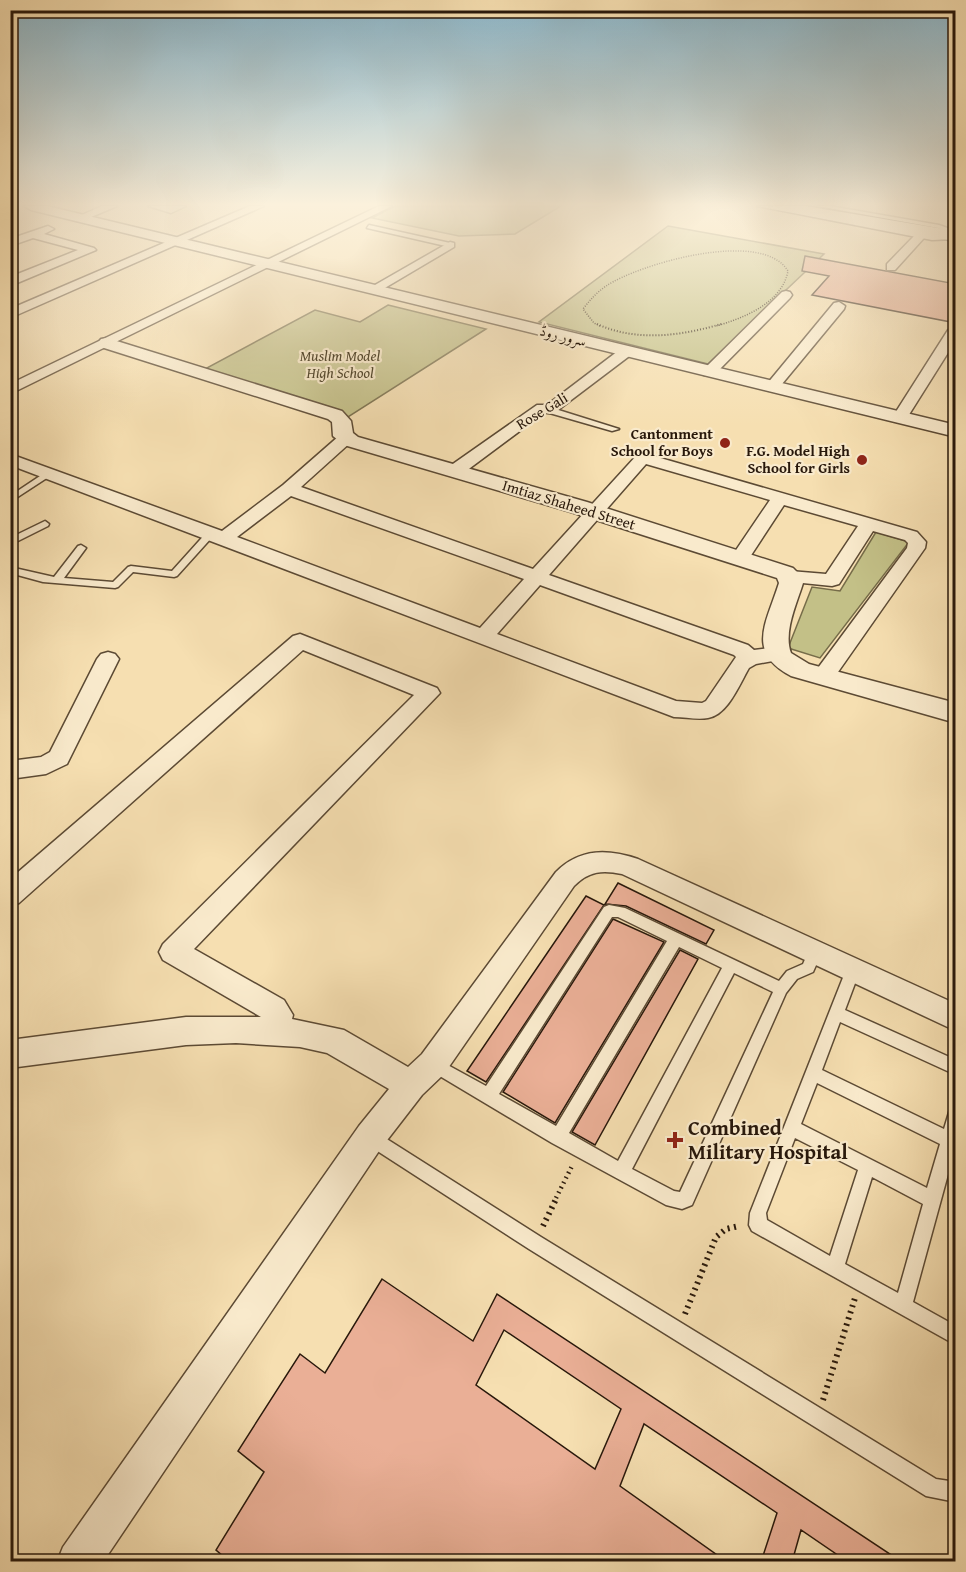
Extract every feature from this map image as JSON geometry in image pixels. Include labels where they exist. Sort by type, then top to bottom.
[{"type":"street","points":[[10,314],[91,279]]},
{"type":"street","points":[[10,390],[235,279]]},
{"type":"street","name":"سرور روڈ","points":[[335,279],[956,431]]},
{"type":"street","points":[[374,289],[391,279]]},
{"type":"street","points":[[709,372],[786,295]]},
{"type":"street","points":[[10,300],[30,306]]},
{"type":"street","points":[[772,387],[839,306]]},
{"type":"street","points":[[900,417],[953,333]]},
{"type":"street","points":[[107,343],[341,418],[345,439],[289,489],[218,535]]},
{"type":"street","name":"Rose Gali","points":[[456,470],[542,408],[549,410],[627,351]]},
{"type":"street","name":"Imtiaz Shaheed Street","points":[[345,439],[595,512],[777,570],[790,577]]},
{"type":"street","points":[[484,636],[643,458],[911,537],[917,542],[916,548],[823,676]]},
{"type":"street","points":[[11,460],[52,472],[674,709],[690,712],[706,711],[714,706],[742,663],[750,658],[777,654]]},
{"type":"street","points":[[289,489],[741,650],[750,658]]},
{"type":"street","points":[[739,559],[780,498]]},
{"type":"street","points":[[868,524],[832,580],[790,577],[791,583],[776,642],[777,654],[790,665],[823,676],[956,713]]},
{"type":"street","points":[[10,895],[300,641],[429,693],[173,952],[274,1009],[278,1015],[274,1032]]},
{"type":"street","points":[[10,770],[46,765],[58,758],[108,659]]},
{"type":"street","points":[[78,1562],[370,1137],[422,1075],[566,879],[587,862],[611,860],[629,866],[814,954],[956,1018]]},
{"type":"street","points":[[10,1053],[186,1031],[236,1029],[300,1034],[333,1040],[422,1075]]},
{"type":"lane","points":[[549,410],[615,429]]},
{"type":"lane","points":[[10,500],[52,472]]},
{"type":"lane","points":[[10,542],[45,524]]},
{"type":"lane","points":[[10,570],[57,580],[115,585],[131,569],[174,574],[218,535]]},
{"type":"lane","points":[[57,580],[81,548]]},
{"type":"lane","points":[[489,1096],[609,911],[616,910],[781,989]]},
{"type":"lane","points":[[558,1137],[676,939]]},
{"type":"lane","points":[[422,1075],[489,1096],[621,1172],[677,1201],[686,1199],[781,989],[792,975],[808,968],[814,954]]},
{"type":"lane","points":[[621,1172],[731,965]]},
{"type":"lane","points":[[853,970],[756,1222],[762,1228],[956,1336]]},
{"type":"lane","points":[[837,1012],[956,1068]]},
{"type":"lane","points":[[813,1073],[948,1140]]},
{"type":"lane","points":[[903,1306],[956,1114]]},
{"type":"lane","points":[[791,1127],[932,1200]]},
{"type":"lane","points":[[370,1137],[678,1332],[933,1489],[956,1492]]},
{"type":"lane","points":[[835,1268],[867,1166]]},
{"type":"path","points":[[621,279],[605,286],[588,298],[583,309],[587,318],[604,328],[622,333],[648,335],[705,330],[737,319],[762,306],[788,279]]},
{"type":"path","points":[[535,1242],[580,1149]]},
{"type":"path","points":[[678,1332],[716,1237],[726,1229],[756,1222]]},
{"type":"path","points":[[817,1418],[860,1282]]},
{"type":"green space","points":[[596,279],[797,279],[708,364],[539,322]]},
{"type":"green space","name":"Muslim Model High School","points":[[388,305],[486,329],[348,417],[203,370],[315,310],[360,322]]},
{"type":"green space","points":[[876,532],[909,542],[820,658],[788,648],[812,587],[840,591]]},
{"type":"building","points":[[826,279],[931,279],[956,284],[956,323],[812,295]]},
{"type":"building","points":[[618,883],[714,930],[706,944],[626,906],[605,904]]},
{"type":"building","points":[[586,896],[604,905],[486,1082],[467,1071]]},
{"type":"building","points":[[613,919],[664,942],[555,1123],[503,1092]]},
{"type":"building","points":[[680,950],[698,959],[595,1145],[572,1132]]},
{"type":"building","points":[[382,1279],[473,1341],[497,1294],[902,1562],[848,1562],[801,1530],[792,1562],[761,1562],[777,1513],[644,1424],[620,1486],[727,1562],[230,1562],[216,1550],[264,1472],[238,1451],[300,1354],[325,1373]],"holes":[[[504,1330],[621,1409],[595,1469],[476,1385]]]},
{"type":"place","name":"Cantonment School for Boys","points":[[725,443]]},
{"type":"place","name":"F.G. Model High School for Girls","points":[[862,460]]},
{"type":"place","name":"Combined Military Hospital","points":[[675,1140]]}]
